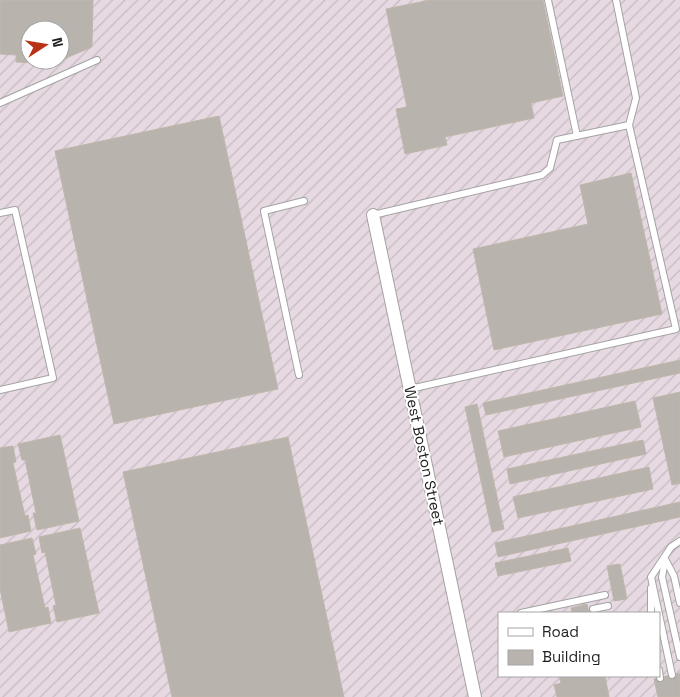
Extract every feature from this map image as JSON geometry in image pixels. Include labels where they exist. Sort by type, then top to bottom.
[{"type":"street","name":"West Boston Street","points":[[373,215],[475,697]]},
{"type":"lane","points":[[548,0],[577,136]]},
{"type":"lane","points":[[410,389],[676,329],[630,124],[636,98],[616,0]]},
{"type":"lane","points":[[0,103],[97,60]]},
{"type":"lane","points":[[373,215],[542,175],[550,168],[557,140],[630,124]]},
{"type":"lane","points":[[299,375],[264,211],[304,201]]},
{"type":"lane","points":[[0,213],[15,210],[53,378],[0,390]]},
{"type":"lane","points":[[651,612],[651,577],[665,560],[671,548],[680,541]]},
{"type":"lane","points":[[665,560],[674,576],[680,603]]},
{"type":"lane","points":[[665,560],[662,577],[680,657]]},
{"type":"lane","points":[[651,577],[658,612]]},
{"type":"lane","points":[[526,612],[606,595]]},
{"type":"lane","points":[[593,609],[609,611]]},
{"type":"lane","points":[[660,619],[672,675]]},
{"type":"shaded area","points":[[0,0],[680,0],[680,697],[0,697]]},
{"type":"building","points":[[0,0],[93,0],[92,47],[70,56],[70,20],[20,20],[20,62],[16,62],[16,55],[0,54]]},
{"type":"building","points":[[430,0],[543,0],[563,96],[531,103],[534,118],[445,137],[447,145],[405,154],[396,109],[407,107],[386,9]]},
{"type":"building","points":[[219,116],[278,389],[114,424],[55,151]]},
{"type":"building","points":[[631,173],[662,314],[494,350],[473,249],[588,224],[580,185]]},
{"type":"building","points":[[680,360],[680,373],[486,415],[483,403]]},
{"type":"building","points":[[680,392],[680,483],[672,485],[653,398]]},
{"type":"building","points":[[635,401],[641,427],[504,457],[498,431]]},
{"type":"building","points":[[477,404],[504,529],[492,532],[465,407]]},
{"type":"building","points":[[60,435],[79,521],[37,530],[33,513],[36,513],[25,460],[22,460],[18,444]]},
{"type":"building","points":[[288,437],[344,697],[172,697],[123,472]]},
{"type":"building","points":[[643,440],[646,454],[510,484],[507,469]]},
{"type":"building","points":[[13,446],[16,462],[13,463],[25,516],[28,515],[31,531],[0,538],[0,448]]},
{"type":"building","points":[[649,467],[653,489],[518,518],[513,497]]},
{"type":"building","points":[[680,502],[680,517],[498,557],[495,543]]},
{"type":"building","points":[[80,528],[99,613],[57,622],[53,606],[56,605],[45,552],[42,553],[39,537]]},
{"type":"building","points":[[32,538],[36,554],[33,555],[45,608],[48,607],[51,623],[9,632],[0,589],[0,545]]},
{"type":"building","points":[[568,548],[571,561],[498,576],[495,563]]},
{"type":"building","points":[[620,564],[627,599],[614,601],[607,566]]},
{"type":"building","points":[[587,604],[589,612],[572,612],[571,608]]},
{"type":"building","points":[[680,673],[680,697],[658,697],[654,679]]},
{"type":"building","points":[[559,677],[605,677],[609,697],[557,697],[554,685],[561,683]]}]
